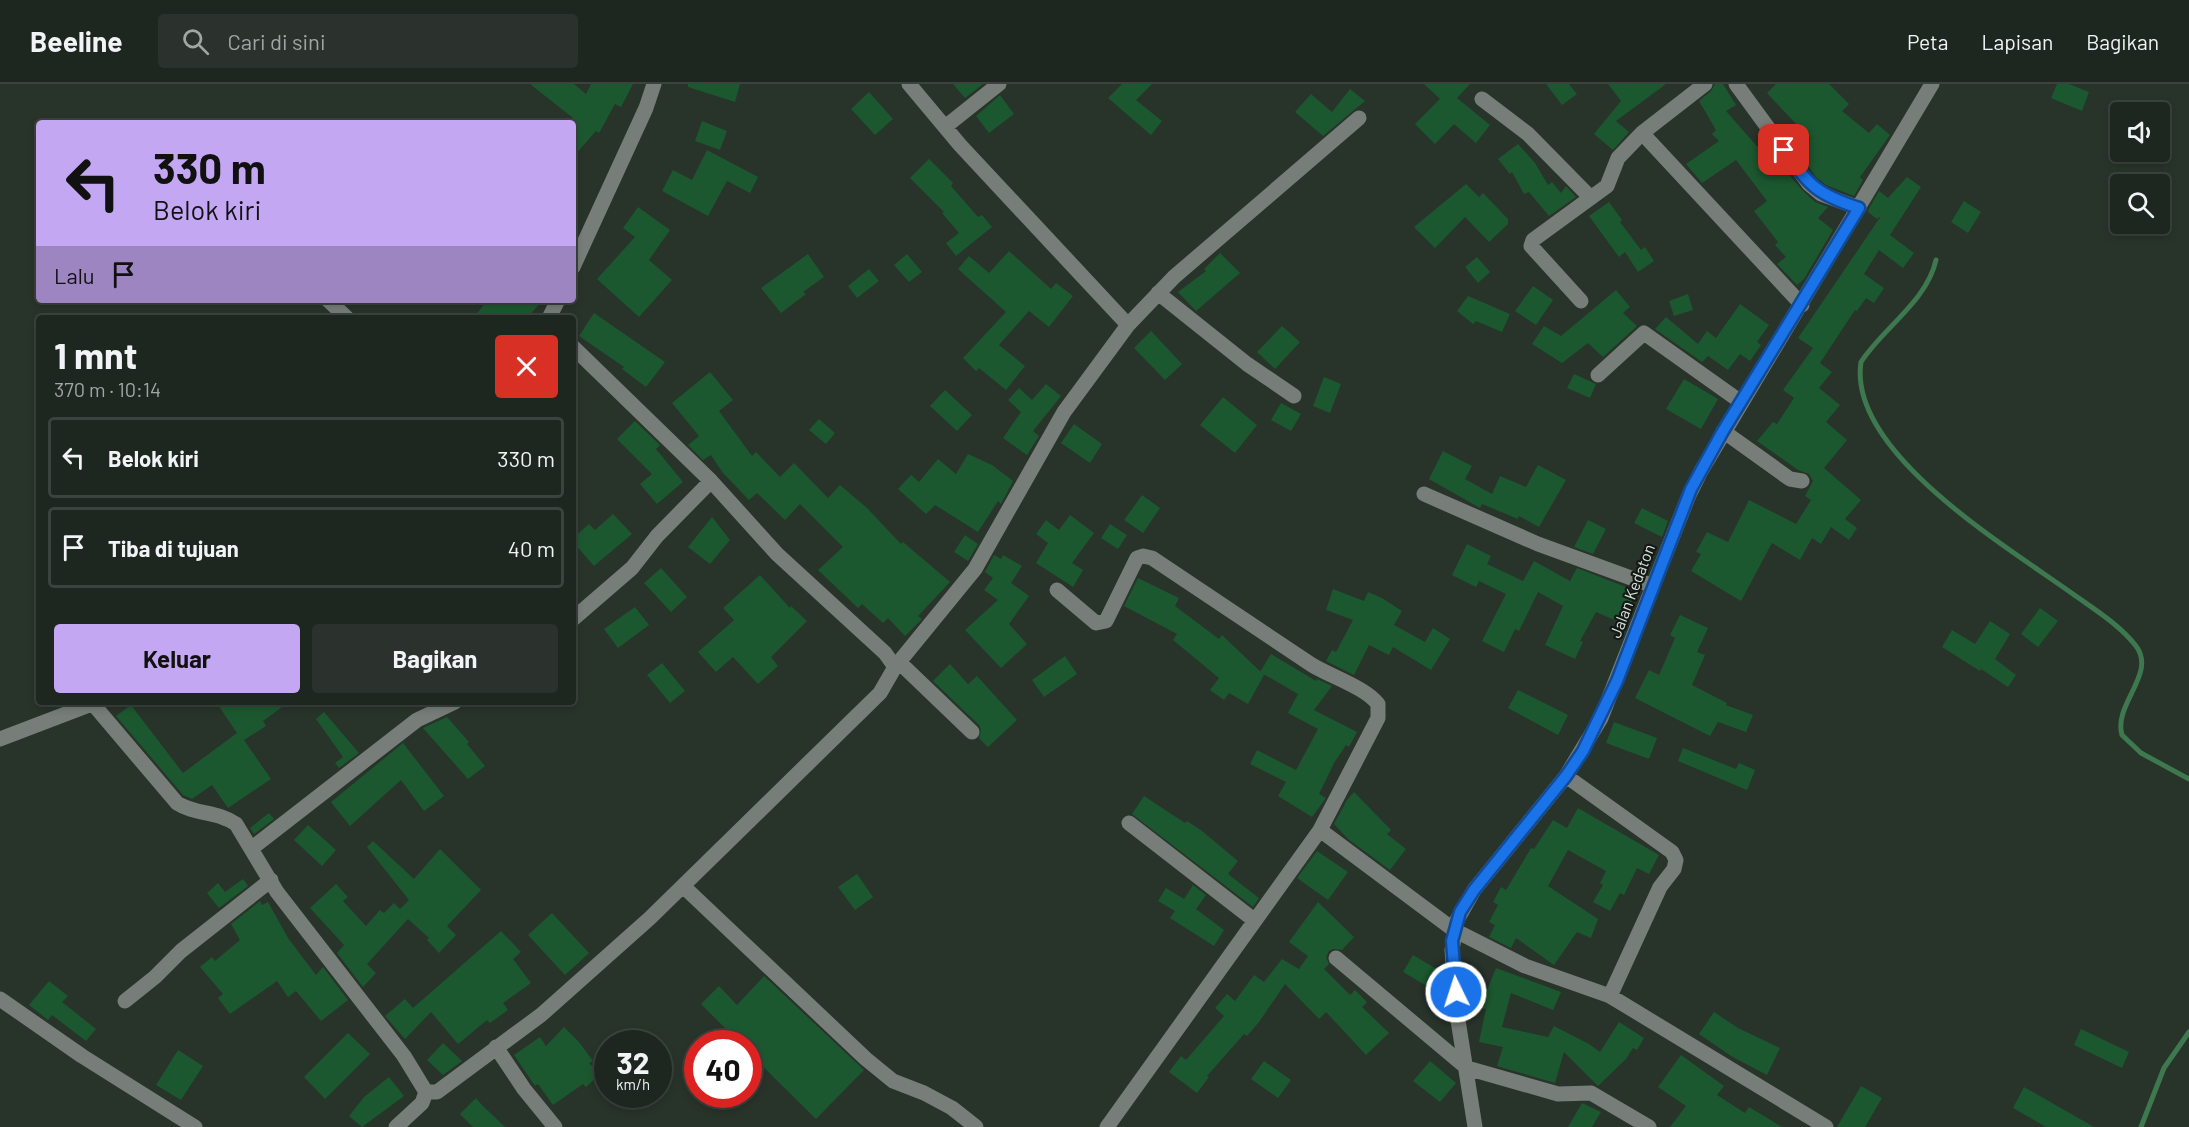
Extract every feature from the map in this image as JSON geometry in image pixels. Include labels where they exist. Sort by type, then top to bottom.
[{"type":"street","points":[[576,260],[646,108],[654,84]]},
{"type":"street","points":[[909,84],[945,127],[1128,325]]},
{"type":"street","points":[[945,127],[999,84]]},
{"type":"street","points":[[1581,301],[1531,244],[1608,186],[1618,158],[1642,133],[1705,84]]},
{"type":"street","points":[[1736,84],[1809,184],[1821,194],[1859,208]]},
{"type":"street","name":"Jalan Kedaton","points":[[1475,1127],[1457,1014],[1452,950],[1454,930],[1460,912],[1474,890],[1566,776],[1601,718],[1691,489],[1723,431],[1802,305],[1932,84]]},
{"type":"street","points":[[1482,99],[1528,134],[1592,198]]},
{"type":"street","points":[[426,1092],[437,1092],[541,1015],[683,886],[880,693],[897,664],[975,569],[1064,412],[1128,325],[1158,293],[1359,118]]},
{"type":"street","points":[[1642,133],[1802,305]]},
{"type":"street","points":[[1158,293],[1247,364],[1294,396]]},
{"type":"street","points":[[331,303],[344,315]]},
{"type":"street","points":[[1598,375],[1644,333],[1741,402]]},
{"type":"street","points":[[576,350],[711,481],[777,554],[972,732]]},
{"type":"street","points":[[1723,431],[1790,479],[1803,481]]},
{"type":"street","points":[[576,616],[632,568],[657,536],[711,481]]},
{"type":"street","points":[[1424,494],[1538,544],[1653,585]]},
{"type":"street","points":[[1057,590],[1096,624],[1101,624],[1106,621],[1137,558],[1143,556],[1152,558],[1336,680],[1371,694],[1378,704],[1378,718],[1320,830],[1107,1127]]},
{"type":"street","points":[[0,739],[90,705]]},
{"type":"street","points":[[97,705],[177,803],[190,809],[228,818],[236,824],[271,880],[404,1056],[426,1092]]},
{"type":"street","points":[[252,848],[417,720],[449,705]]},
{"type":"street","points":[[1566,776],[1672,852],[1676,860],[1674,869],[1660,887],[1610,996]]},
{"type":"street","points":[[1129,823],[1254,920]]},
{"type":"street","points":[[1320,830],[1454,930],[1525,966],[1610,996],[1826,1127]]},
{"type":"street","points":[[125,1001],[155,977],[181,951],[271,880]]},
{"type":"street","points":[[683,886],[866,1059],[893,1081],[924,1093],[976,1127]]},
{"type":"street","points":[[1336,958],[1467,1068],[1558,1094],[1591,1093],[1649,1127]]},
{"type":"street","points":[[0,999],[82,1056],[195,1127]]},
{"type":"street","points":[[496,1047],[524,1089],[555,1127]]},
{"type":"street","points":[[396,1127],[422,1103],[426,1092]]},
{"type":"building","points":[[530,84],[574,84],[586,94],[591,84],[633,84],[621,107],[615,104],[599,133],[596,131],[576,154],[576,120]]},
{"type":"building","points":[[688,84],[740,84],[735,102],[688,87]]},
{"type":"building","points":[[953,84],[983,84],[965,98]]},
{"type":"building","points":[[1122,84],[1152,84],[1136,100],[1162,121],[1151,135],[1108,98]]},
{"type":"building","points":[[1424,84],[1470,84],[1457,98],[1490,125],[1476,143],[1454,124],[1435,144],[1415,124],[1440,99]]},
{"type":"building","points":[[1546,84],[1569,84],[1577,94],[1562,105]]},
{"type":"building","points":[[1608,84],[1666,84],[1616,121],[1629,132],[1613,150],[1594,134],[1621,101]]},
{"type":"building","points":[[1715,84],[1723,84],[1736,105],[1726,111],[1776,168],[1780,164],[1815,202],[1828,207],[1818,218],[1833,230],[1804,279],[1797,285],[1777,264],[1786,257],[1775,245],[1778,242],[1754,211],[1767,201],[1736,160],[1702,183],[1686,164],[1719,141],[1712,134],[1716,130],[1699,101],[1711,91]]},
{"type":"building","points":[[1776,84],[1829,84],[1849,104],[1842,111],[1869,133],[1877,124],[1890,135],[1860,177],[1863,180],[1854,196],[1826,185],[1816,177],[1799,153],[1810,139],[1767,93]]},
{"type":"building","points":[[2057,84],[2069,84],[2089,92],[2082,111],[2051,98]]},
{"type":"building","points":[[1350,89],[1365,101],[1323,136],[1295,112],[1311,94],[1332,112]]},
{"type":"building","points":[[869,92],[893,119],[875,135],[851,109]]},
{"type":"building","points":[[1000,95],[1014,114],[989,133],[976,116]]},
{"type":"building","points":[[702,121],[727,131],[720,150],[695,141]]},
{"type":"building","points":[[1518,144],[1535,163],[1548,185],[1552,182],[1561,193],[1566,186],[1576,197],[1549,216],[1529,192],[1524,194],[1512,172],[1510,174],[1498,159]]},
{"type":"building","points":[[707,150],[758,177],[750,193],[727,181],[708,216],[662,191],[673,170],[692,180]]},
{"type":"building","points":[[929,159],[953,183],[951,186],[978,217],[982,215],[992,227],[956,256],[946,243],[959,233],[942,213],[944,212],[910,178]]},
{"type":"building","points":[[1907,177],[1921,187],[1890,235],[1914,253],[1903,268],[1879,250],[1864,274],[1884,288],[1874,303],[1866,298],[1857,311],[1855,310],[1820,363],[1832,372],[1819,388],[1840,405],[1826,422],[1847,440],[1824,468],[1861,500],[1845,519],[1857,528],[1849,540],[1831,527],[1821,544],[1812,538],[1800,560],[1772,543],[1741,601],[1691,571],[1701,554],[1696,552],[1707,532],[1728,542],[1749,500],[1796,524],[1811,500],[1805,496],[1813,481],[1809,474],[1798,470],[1757,441],[1773,422],[1777,424],[1794,398],[1783,390],[1813,348],[1798,338],[1881,216],[1877,219],[1868,210],[1879,191],[1888,198]]},
{"type":"building","points":[[1466,184],[1479,197],[1483,193],[1508,219],[1508,224],[1489,242],[1465,217],[1435,248],[1414,227]]},
{"type":"building","points":[[1964,201],[1981,212],[1968,233],[1951,222]]},
{"type":"building","points":[[1609,202],[1622,220],[1620,222],[1641,250],[1645,247],[1654,261],[1638,272],[1625,252],[1619,257],[1589,216]]},
{"type":"building","points":[[638,207],[670,230],[649,260],[672,280],[639,317],[597,279],[635,237],[623,228]]},
{"type":"building","points":[[1009,251],[1051,289],[1056,283],[1073,296],[1049,327],[1029,311],[999,345],[1025,366],[1006,390],[979,368],[976,371],[963,358],[1006,312],[958,269],[969,256],[989,273]]},
{"type":"building","points":[[1220,253],[1240,273],[1196,311],[1178,292],[1206,271],[1204,269]]},
{"type":"building","points":[[808,254],[824,277],[803,292],[806,294],[781,313],[761,288]]},
{"type":"building","points":[[907,254],[922,272],[909,282],[894,265]]},
{"type":"building","points":[[1477,257],[1490,272],[1478,283],[1465,267]]},
{"type":"building","points":[[869,269],[879,281],[857,298],[848,286]]},
{"type":"building","points":[[1533,286],[1553,300],[1536,325],[1515,311]]},
{"type":"building","points":[[1616,290],[1630,307],[1623,313],[1637,326],[1603,357],[1588,343],[1562,363],[1532,344],[1544,326],[1561,336]]},
{"type":"building","points":[[1688,294],[1693,310],[1674,316],[1669,301]]},
{"type":"building","points":[[1468,296],[1510,314],[1502,332],[1476,321],[1473,324],[1457,311]]},
{"type":"building","points":[[485,303],[540,303],[530,315],[476,315]]},
{"type":"building","points":[[1740,304],[1769,325],[1757,342],[1761,345],[1750,361],[1740,354],[1728,370],[1708,356],[1702,362],[1655,329],[1666,317],[1698,344],[1707,331],[1716,338]]},
{"type":"building","points":[[594,313],[665,362],[646,387],[622,369],[624,367],[579,336]]},
{"type":"building","points":[[1282,326],[1300,342],[1275,369],[1257,352]]},
{"type":"building","points":[[1151,331],[1182,364],[1165,380],[1134,348]]},
{"type":"building","points":[[710,372],[733,400],[719,411],[752,456],[756,452],[780,477],[794,463],[828,498],[840,485],[867,508],[901,544],[903,542],[950,582],[918,616],[922,619],[905,636],[888,618],[883,623],[862,604],[858,608],[818,570],[843,547],[800,504],[785,520],[757,493],[749,500],[723,473],[711,455],[703,460],[688,445],[699,436],[672,403]]},
{"type":"building","points":[[1574,374],[1596,384],[1590,398],[1567,388]]},
{"type":"building","points":[[1324,377],[1341,384],[1330,413],[1313,406]]},
{"type":"building","points":[[1684,379],[1718,399],[1701,429],[1666,409]]},
{"type":"building","points":[[1046,384],[1061,396],[1033,431],[1039,436],[1027,455],[1003,438],[1021,412],[1008,400],[1019,388],[1032,400]]},
{"type":"building","points":[[945,390],[972,415],[957,431],[930,406]]},
{"type":"building","points":[[1223,397],[1257,425],[1235,453],[1200,425]]},
{"type":"building","points":[[1281,403],[1301,414],[1291,431],[1271,420]]},
{"type":"building","points":[[819,419],[835,433],[826,444],[809,430]]},
{"type":"building","points":[[635,421],[660,445],[656,449],[683,482],[657,504],[640,484],[652,474],[617,439]]},
{"type":"building","points":[[1074,424],[1102,444],[1090,463],[1061,443]]},
{"type":"building","points":[[1443,451],[1472,466],[1465,479],[1492,494],[1500,476],[1526,487],[1538,465],[1566,480],[1539,527],[1519,516],[1518,519],[1482,504],[1480,508],[1429,479]]},
{"type":"building","points":[[968,454],[992,465],[1013,481],[1001,504],[998,501],[978,532],[935,505],[926,514],[898,489],[911,475],[919,482],[938,459],[956,474]]},
{"type":"building","points":[[1142,495],[1160,508],[1143,533],[1124,520]]},
{"type":"building","points":[[1642,508],[1668,521],[1662,537],[1634,523]]},
{"type":"building","points":[[613,514],[632,534],[594,566],[576,545],[576,535],[589,524],[595,530]]},
{"type":"building","points":[[1070,515],[1094,533],[1072,563],[1083,570],[1073,587],[1036,563],[1048,543],[1036,534],[1046,520],[1059,530]]},
{"type":"building","points":[[712,517],[730,540],[710,564],[688,547]]},
{"type":"building","points":[[1588,520],[1606,529],[1593,554],[1574,547]]},
{"type":"building","points":[[1110,524],[1127,535],[1118,549],[1101,538]]},
{"type":"building","points":[[965,535],[978,544],[968,561],[954,552]]},
{"type":"building","points":[[1467,544],[1491,556],[1487,564],[1523,581],[1534,561],[1570,581],[1577,568],[1636,591],[1630,606],[1626,605],[1619,622],[1596,612],[1580,641],[1583,642],[1575,659],[1545,645],[1563,606],[1538,592],[1519,631],[1515,629],[1504,652],[1482,641],[1506,594],[1479,581],[1476,587],[1452,575]]},
{"type":"building","points":[[994,555],[1001,559],[1003,555],[1022,566],[1011,583],[1029,596],[1009,624],[1027,644],[1001,668],[965,630],[998,600],[984,590],[993,578],[985,572]]},
{"type":"building","points":[[661,568],[687,597],[671,612],[644,583]]},
{"type":"building","points":[[760,575],[790,608],[791,606],[807,621],[771,657],[778,666],[758,684],[733,657],[716,672],[698,652],[734,620],[723,608]]},
{"type":"building","points":[[1138,578],[1179,598],[1175,606],[1219,639],[1222,635],[1264,675],[1248,704],[1229,693],[1224,700],[1210,690],[1219,678],[1173,640],[1177,634],[1124,606]]},
{"type":"building","points":[[1333,589],[1364,601],[1368,592],[1382,598],[1402,611],[1394,625],[1425,642],[1433,628],[1450,639],[1431,670],[1393,647],[1389,655],[1369,645],[1354,675],[1326,661],[1332,650],[1336,652],[1353,620],[1326,610]]},
{"type":"building","points":[[635,607],[649,625],[618,648],[604,629]]},
{"type":"building","points":[[2040,608],[2058,621],[2038,647],[2021,634]]},
{"type":"building","points":[[1680,615],[1708,628],[1697,652],[1705,655],[1692,685],[1727,703],[1726,705],[1753,715],[1746,732],[1718,722],[1710,736],[1635,698],[1649,670],[1659,675],[1675,638],[1670,635]]},
{"type":"building","points":[[1990,621],[2010,634],[1995,659],[2016,675],[2008,687],[1942,647],[1952,630],[1975,644]]},
{"type":"building","points":[[1271,654],[1316,681],[1317,679],[1332,686],[1314,710],[1357,732],[1349,747],[1346,745],[1334,763],[1319,794],[1326,798],[1312,817],[1278,796],[1286,782],[1250,764],[1257,750],[1296,770],[1318,729],[1288,713],[1298,694],[1260,672]]},
{"type":"building","points":[[1065,656],[1077,674],[1044,697],[1032,680]]},
{"type":"building","points":[[662,663],[685,691],[670,703],[647,675]]},
{"type":"building","points":[[950,664],[968,684],[977,676],[1017,720],[988,747],[979,738],[981,730],[979,725],[933,681]]},
{"type":"building","points":[[1518,690],[1568,715],[1558,735],[1508,708]]},
{"type":"building","points":[[131,705],[183,773],[237,733],[218,705],[285,705],[263,721],[266,726],[244,740],[271,779],[228,808],[212,785],[192,799],[183,795],[116,716]]},
{"type":"building","points":[[324,712],[359,753],[339,768],[335,763],[343,757],[316,719]]},
{"type":"building","points":[[447,717],[469,742],[467,744],[485,766],[468,779],[423,728]]},
{"type":"building","points":[[1614,722],[1657,738],[1649,759],[1606,743]]},
{"type":"building","points":[[403,743],[444,796],[424,811],[401,780],[350,826],[331,802]]},
{"type":"building","points":[[1683,748],[1736,769],[1739,763],[1755,770],[1747,790],[1678,761]]},
{"type":"building","points":[[1354,792],[1391,830],[1387,834],[1406,849],[1390,870],[1348,839],[1334,824]]},
{"type":"building","points":[[1144,796],[1185,823],[1187,821],[1202,831],[1238,861],[1228,874],[1259,898],[1253,907],[1132,814]]},
{"type":"building","points":[[1578,808],[1659,855],[1649,874],[1637,868],[1624,895],[1620,893],[1610,911],[1593,902],[1603,885],[1600,883],[1606,871],[1568,850],[1548,886],[1598,919],[1591,938],[1577,932],[1554,965],[1516,938],[1511,948],[1489,937],[1495,925],[1489,922],[1498,905],[1493,902],[1501,887],[1506,890],[1531,848],[1534,849],[1553,820],[1567,828]]},
{"type":"building","points":[[269,813],[274,819],[254,834],[250,828]]},
{"type":"building","points":[[308,825],[336,850],[322,866],[294,840]]},
{"type":"building","points":[[373,841],[414,879],[440,849],[481,890],[447,926],[456,935],[439,953],[427,940],[429,938],[408,919],[367,964],[376,973],[363,987],[337,953],[344,945],[310,908],[336,884],[348,897],[343,901],[366,926],[380,910],[384,913],[394,903],[400,909],[409,900],[367,847]]},
{"type":"building","points":[[1317,851],[1348,872],[1328,900],[1297,878]]},
{"type":"building","points":[[857,874],[873,897],[855,910],[838,887]]},
{"type":"building","points":[[243,879],[248,886],[219,908],[207,893],[218,883],[225,892]]},
{"type":"building","points":[[1193,885],[1206,895],[1196,909],[1224,930],[1214,946],[1170,918],[1175,911],[1158,901],[1166,888],[1184,899]]},
{"type":"building","points":[[260,901],[262,905],[268,902],[288,938],[316,975],[323,967],[348,1000],[321,1021],[296,991],[288,997],[277,981],[230,1014],[218,998],[223,994],[200,967],[212,957],[215,961],[240,940],[231,924]]},
{"type":"building","points":[[1318,902],[1354,937],[1342,950],[1329,951],[1326,957],[1329,964],[1324,969],[1350,995],[1355,990],[1367,1002],[1362,1007],[1389,1033],[1366,1055],[1326,1012],[1319,1019],[1285,984],[1259,1022],[1247,1036],[1244,1034],[1207,1076],[1209,1077],[1197,1093],[1169,1072],[1181,1056],[1186,1060],[1224,1016],[1215,1008],[1227,994],[1235,1001],[1254,975],[1264,982],[1282,959],[1299,969],[1308,956],[1289,942]]},
{"type":"building","points":[[552,913],[589,953],[565,975],[528,935]]},
{"type":"building","points":[[501,931],[521,952],[513,959],[531,983],[503,1003],[508,1010],[490,1023],[487,1020],[458,1044],[431,1012],[405,1039],[385,1016],[405,999],[413,1008]]},
{"type":"building","points":[[1413,955],[1440,971],[1430,988],[1403,972]]},
{"type":"building","points":[[1496,968],[1561,992],[1553,1010],[1511,993],[1502,1027],[1548,1037],[1554,1026],[1600,1052],[1619,1022],[1644,1038],[1637,1050],[1633,1048],[1626,1059],[1598,1086],[1564,1052],[1555,1083],[1497,1066],[1503,1047],[1479,1042],[1486,1009],[1475,1007],[1480,988],[1487,990]]},
{"type":"building","points":[[764,976],[864,1070],[816,1119],[762,1066],[762,1030],[727,1030],[701,1004],[719,986],[737,1005]]},
{"type":"building","points":[[49,981],[68,996],[62,1002],[96,1029],[86,1041],[52,1015],[48,1020],[29,1005]]},
{"type":"building","points":[[1714,1012],[1738,1028],[1780,1048],[1767,1075],[1731,1056],[1699,1034]]},
{"type":"building","points":[[564,1027],[593,1061],[589,1063],[594,1068],[594,1080],[586,1087],[583,1084],[553,1105],[538,1084],[535,1086],[514,1055],[540,1037],[546,1046]]},
{"type":"building","points":[[2081,1029],[2129,1052],[2122,1068],[2074,1045]]},
{"type":"building","points":[[348,1033],[370,1054],[325,1099],[304,1077]]},
{"type":"building","points":[[443,1043],[462,1061],[443,1075],[427,1060]]},
{"type":"building","points":[[178,1050],[203,1066],[181,1100],[156,1085]]},
{"type":"building","points":[[1681,1055],[1724,1086],[1717,1095],[1745,1113],[1749,1107],[1782,1127],[1670,1127],[1686,1106],[1658,1087]]},
{"type":"building","points":[[1264,1061],[1291,1080],[1278,1098],[1251,1079]]},
{"type":"building","points":[[1430,1061],[1456,1083],[1440,1102],[1413,1081]]},
{"type":"building","points":[[389,1077],[404,1096],[362,1127],[349,1116],[364,1097]]},
{"type":"building","points":[[1861,1086],[1882,1098],[1865,1127],[1837,1127]]},
{"type":"building","points":[[2024,1087],[2094,1127],[2046,1127],[2013,1108]]},
{"type":"building","points":[[476,1098],[505,1127],[473,1127],[460,1114]]},
{"type":"building","points":[[1582,1103],[1601,1112],[1592,1127],[1568,1127]]},
{"type":"waterway","points":[[1936,260],[1924,288],[1861,362],[1863,396],[1879,430],[1905,463],[1974,524],[2106,618],[2130,638],[2141,657],[2141,667],[2123,712],[2122,735],[2141,753],[2189,779]]},
{"type":"waterway","points":[[2141,1127],[2164,1068],[2189,1032]]},
{"type":"route","points":[[1456,992],[1452,941],[1460,912],[1474,890],[1566,776],[1583,751],[1617,681],[1691,489],[1723,431],[1802,305],[1859,208],[1821,194],[1809,184],[1784,150]]}]
